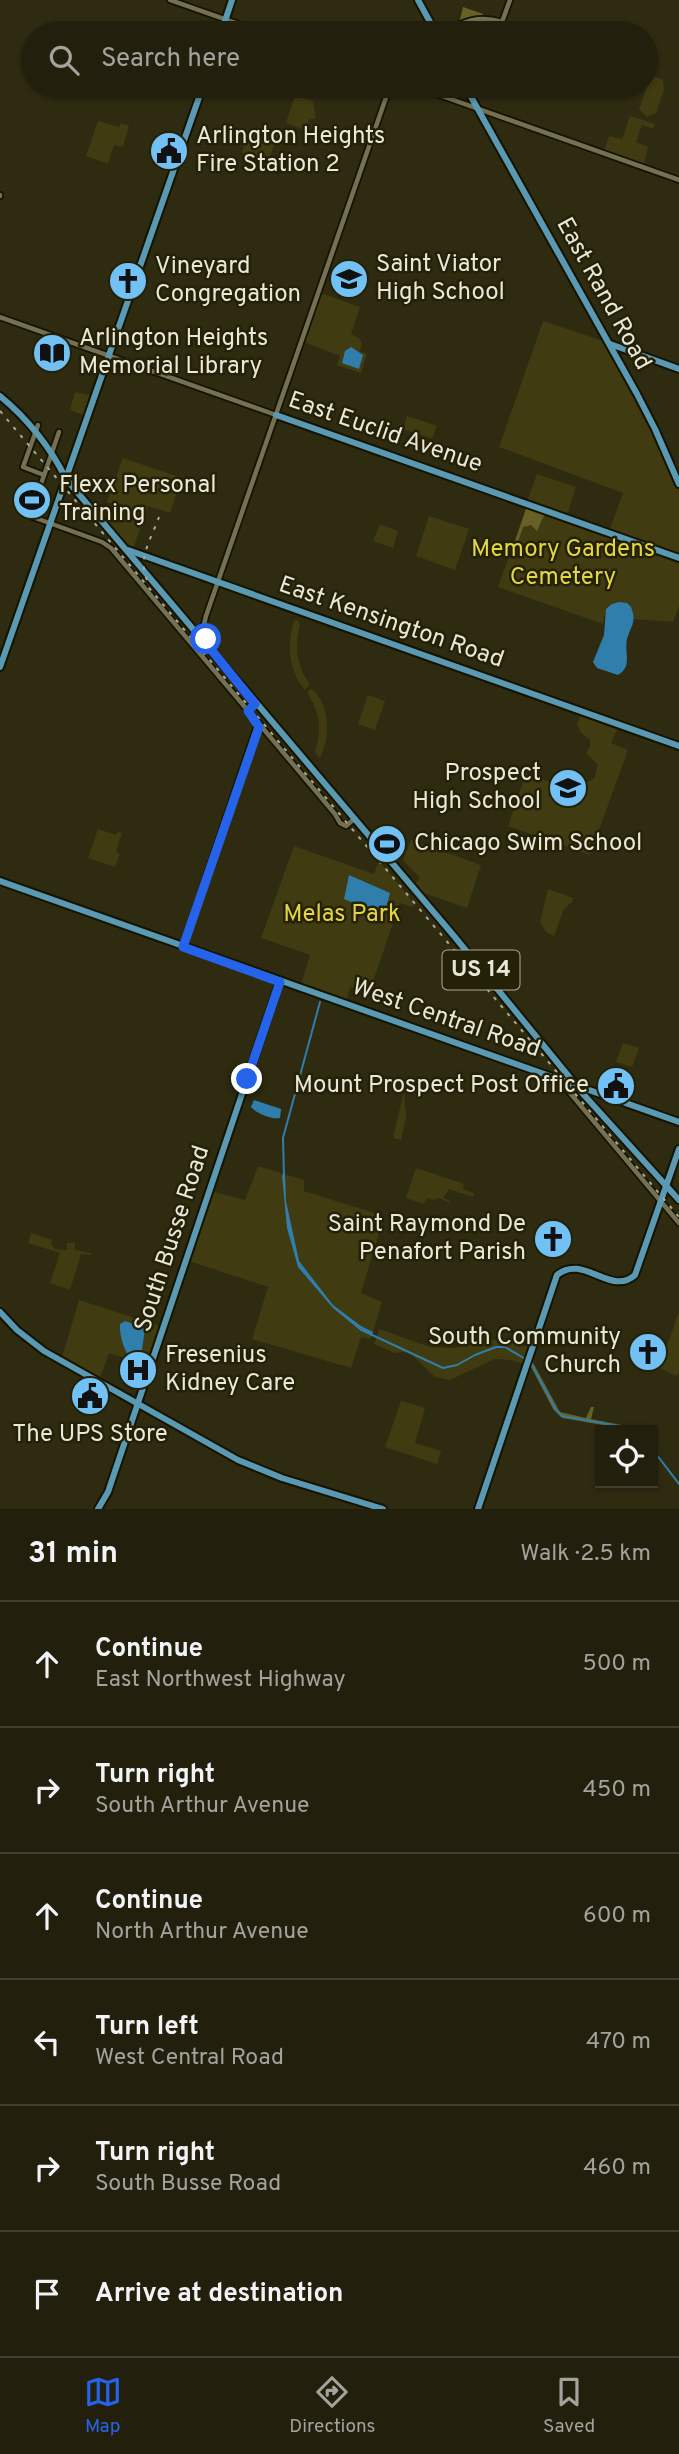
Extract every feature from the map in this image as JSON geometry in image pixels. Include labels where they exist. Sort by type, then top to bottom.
[{"type":"main road","points":[[225,20],[232,0]]},
{"type":"main road","points":[[418,0],[429,21]]},
{"type":"main road","points":[[0,667],[66,479],[66,470],[109,356],[199,98]]},
{"type":"main road","name":"East Rand Road","points":[[472,98],[610,344],[655,429],[679,484]]},
{"type":"main road","points":[[610,344],[679,369]]},
{"type":"main road","points":[[0,396],[15,409],[66,470]]},
{"type":"main road","name":"East Euclid Avenue","points":[[276,415],[679,557]]},
{"type":"main road","name":"East Kensington Road","points":[[66,479],[128,550],[142,559],[218,582],[679,746]]},
{"type":"main road","points":[[142,559],[176,602],[182,614],[190,614],[188,622],[201,631],[209,647],[354,819]]},
{"type":"main road","points":[[201,631],[209,647]]},
{"type":"main road","name":"US 14","points":[[354,819],[364,822],[362,828],[564,1069],[570,1084],[590,1100],[679,1200]]},
{"type":"main road","name":"West Central Road","points":[[0,883],[679,1122]]},
{"type":"main road","name":"South Busse Road","points":[[98,1509],[108,1494],[280,981]]},
{"type":"main road","name":"US 14","points":[[564,1069],[570,1084]]},
{"type":"main road","points":[[478,1509],[555,1279],[564,1269],[580,1268],[618,1282],[630,1280],[638,1271],[679,1149]]},
{"type":"main road","points":[[0,1312],[29,1341],[228,1455],[268,1473],[383,1509]]},
{"type":"street","points":[[170,0],[228,21]]},
{"type":"street","points":[[502,21],[510,0]]},
{"type":"street","points":[[465,21],[477,18],[496,21]]},
{"type":"street","points":[[201,631],[386,98]]},
{"type":"street","points":[[449,98],[679,180]]},
{"type":"street","name":"East Euclid Avenue","points":[[0,317],[276,415]]},
{"type":"street","points":[[38,425],[23,467],[44,475]]},
{"type":"street","points":[[59,432],[30,516],[109,546],[340,823],[346,826],[354,819]]},
{"type":"street","points":[[248,711],[256,703]]},
{"type":"street","points":[[183,947],[258,723]]},
{"type":"street","points":[[255,737],[263,729]]},
{"type":"street","points":[[570,1084],[679,1221]]},
{"type":"green space","points":[[658,78],[663,80],[664,90],[656,113],[647,117],[639,109],[643,98],[658,98]]},
{"type":"green space","points":[[294,98],[313,101],[316,118],[308,120],[310,132],[286,123]]},
{"type":"green space","points":[[630,116],[655,124],[653,129],[642,125],[636,142],[648,147],[644,165],[604,151],[609,136],[622,139]]},
{"type":"green space","points":[[98,121],[119,127],[121,123],[129,126],[123,147],[114,145],[108,164],[86,156]]},
{"type":"green space","points":[[259,127],[278,134],[268,162],[242,153],[244,144],[229,138],[238,140],[235,138],[238,130],[245,135],[243,142],[247,132],[256,134]]},
{"type":"green space","points":[[321,293],[360,307],[351,334],[359,338],[362,343],[360,351],[367,354],[361,373],[337,365],[340,356],[304,342]]},
{"type":"green space","points":[[543,321],[606,342],[652,426],[679,491],[679,555],[609,531],[623,493],[499,447]]},
{"type":"green space","points":[[75,392],[93,396],[85,416],[70,410]]},
{"type":"green space","points":[[407,416],[437,426],[432,439],[403,429]]},
{"type":"green space","points":[[123,458],[182,478],[170,513],[148,506],[133,549],[128,547],[102,518],[105,508],[115,511],[117,506],[107,502]]},
{"type":"green space","points":[[537,474],[576,487],[567,515],[527,501]]},
{"type":"green space","name":"Memory Gardens Cemetery","points":[[527,506],[679,560],[679,606],[673,622],[633,619],[633,612],[604,616],[603,624],[498,587]]},
{"type":"green space","points":[[429,516],[469,529],[455,570],[416,556]]},
{"type":"green space","points":[[380,524],[398,531],[393,548],[373,541]]},
{"type":"green space","points":[[297,619],[300,624],[298,656],[310,684],[305,690],[295,674],[290,657],[292,630]]},
{"type":"green space","points":[[311,688],[322,703],[327,721],[326,740],[320,758],[315,752],[319,736],[317,714],[307,693]]},
{"type":"green space","points":[[368,695],[385,701],[375,730],[358,724]]},
{"type":"green space","name":"Prospect High School","points":[[584,714],[619,726],[611,743],[628,750],[590,855],[508,826],[526,773],[550,782],[548,796],[558,799],[562,786],[581,793],[585,783],[594,779],[598,765],[586,753],[590,740],[581,733],[577,724]]},
{"type":"green space","points":[[98,829],[116,835],[117,832],[122,833],[116,852],[120,854],[115,867],[88,858]]},
{"type":"green space","points":[[411,840],[481,865],[467,908],[423,893],[422,895],[413,886],[420,878],[403,860]]},
{"type":"green space","name":"Melas Park","points":[[294,846],[374,874],[379,861],[415,904],[412,907],[400,903],[369,993],[350,987],[346,1001],[301,985],[310,955],[261,938]]},
{"type":"green space","points":[[548,889],[573,898],[564,909],[554,936],[546,932],[540,922]]},
{"type":"green space","points":[[623,1043],[639,1048],[632,1067],[616,1062]]},
{"type":"green space","points":[[404,1091],[406,1118],[401,1140],[393,1138]]},
{"type":"green space","points":[[258,1166],[304,1180],[304,1191],[384,1216],[361,1293],[382,1302],[371,1339],[361,1337],[351,1368],[252,1339],[268,1287],[189,1261],[211,1191],[245,1200]]},
{"type":"green space","points":[[416,1168],[464,1184],[463,1189],[474,1193],[473,1197],[449,1189],[443,1198],[450,1203],[439,1198],[427,1198],[424,1204],[406,1198]]},
{"type":"green space","points":[[31,1233],[52,1240],[51,1244],[55,1249],[67,1250],[67,1243],[75,1243],[75,1250],[91,1253],[81,1254],[70,1290],[50,1283],[60,1253],[28,1243]]},
{"type":"green space","points":[[79,1300],[160,1326],[147,1366],[109,1353],[100,1378],[62,1357]]},
{"type":"green space","points":[[679,1312],[679,1373],[676,1376],[659,1367]]},
{"type":"green space","points":[[379,1329],[430,1347],[455,1348],[485,1340],[498,1340],[530,1347],[525,1364],[495,1359],[450,1380],[435,1377],[411,1354],[395,1353],[374,1344]]},
{"type":"green space","points":[[401,1401],[425,1408],[415,1443],[441,1451],[437,1464],[385,1447]]},
{"type":"shaded area","points":[[463,7],[483,14],[480,21],[460,21]]},
{"type":"shaded area","points":[[527,506],[548,513],[543,517],[537,531],[531,525],[523,527],[516,548],[513,547]]},
{"type":"shaded area","points":[[531,1359],[560,1412],[586,1418],[591,1407],[594,1407],[591,1419],[622,1425],[603,1425],[562,1418],[553,1409],[529,1363]]},
{"type":"water","points":[[351,347],[363,355],[359,369],[342,363],[345,351]]},
{"type":"water","points":[[619,602],[627,603],[631,607],[633,620],[626,644],[627,664],[618,675],[597,668],[593,662],[604,635],[606,609]]},
{"type":"water","points":[[349,875],[390,893],[385,912],[376,912],[344,899]]},
{"type":"water","points":[[254,1100],[281,1109],[280,1118],[257,1112],[251,1107]]},
{"type":"water","points":[[282,1175],[285,1175],[286,1201],[299,1261],[333,1305],[373,1332],[372,1336],[361,1331],[333,1308],[298,1267],[287,1228]]},
{"type":"water","points":[[125,1321],[145,1328],[142,1350],[135,1356],[129,1356],[122,1340],[120,1324]]},
{"type":"waterway","points":[[284,1176],[283,1138],[320,1002]]},
{"type":"waterway","points":[[370,1334],[443,1368],[457,1365],[496,1347],[505,1347],[527,1360]]},
{"type":"waterway","points":[[531,1363],[556,1410],[562,1416],[613,1425]]},
{"type":"waterway","points":[[658,1457],[679,1484]]},
{"type":"railway","points":[[0,411],[679,1217]]},
{"type":"railway","points":[[147,580],[144,572],[145,556],[159,517]]},
{"type":"place","name":"Arlington Heights Fire Station 2","points":[[169,151]]},
{"type":"place","name":"Saint Viator High School","points":[[349,279]]},
{"type":"place","name":"Vineyard Congregation","points":[[128,281]]},
{"type":"place","name":"Arlington Heights Memorial Library","points":[[52,353]]},
{"type":"place","name":"Flexx Personal Training","points":[[32,500]]},
{"type":"place","name":"Prospect High School","points":[[568,788]]},
{"type":"place","name":"Chicago Swim School","points":[[387,844]]},
{"type":"place","name":"Mount Prospect Post Office","points":[[616,1086]]},
{"type":"place","name":"Saint Raymond De Penafort Parish","points":[[553,1239]]},
{"type":"place","name":"South Community Church","points":[[648,1352]]},
{"type":"place","name":"Fresenius Kidney Care","points":[[138,1370]]},
{"type":"place","name":"The UPS Store","points":[[90,1396]]},
{"type":"route","points":[[206,639],[209,647],[255,704],[248,711],[259,727],[183,947],[280,982],[247,1079]]}]
